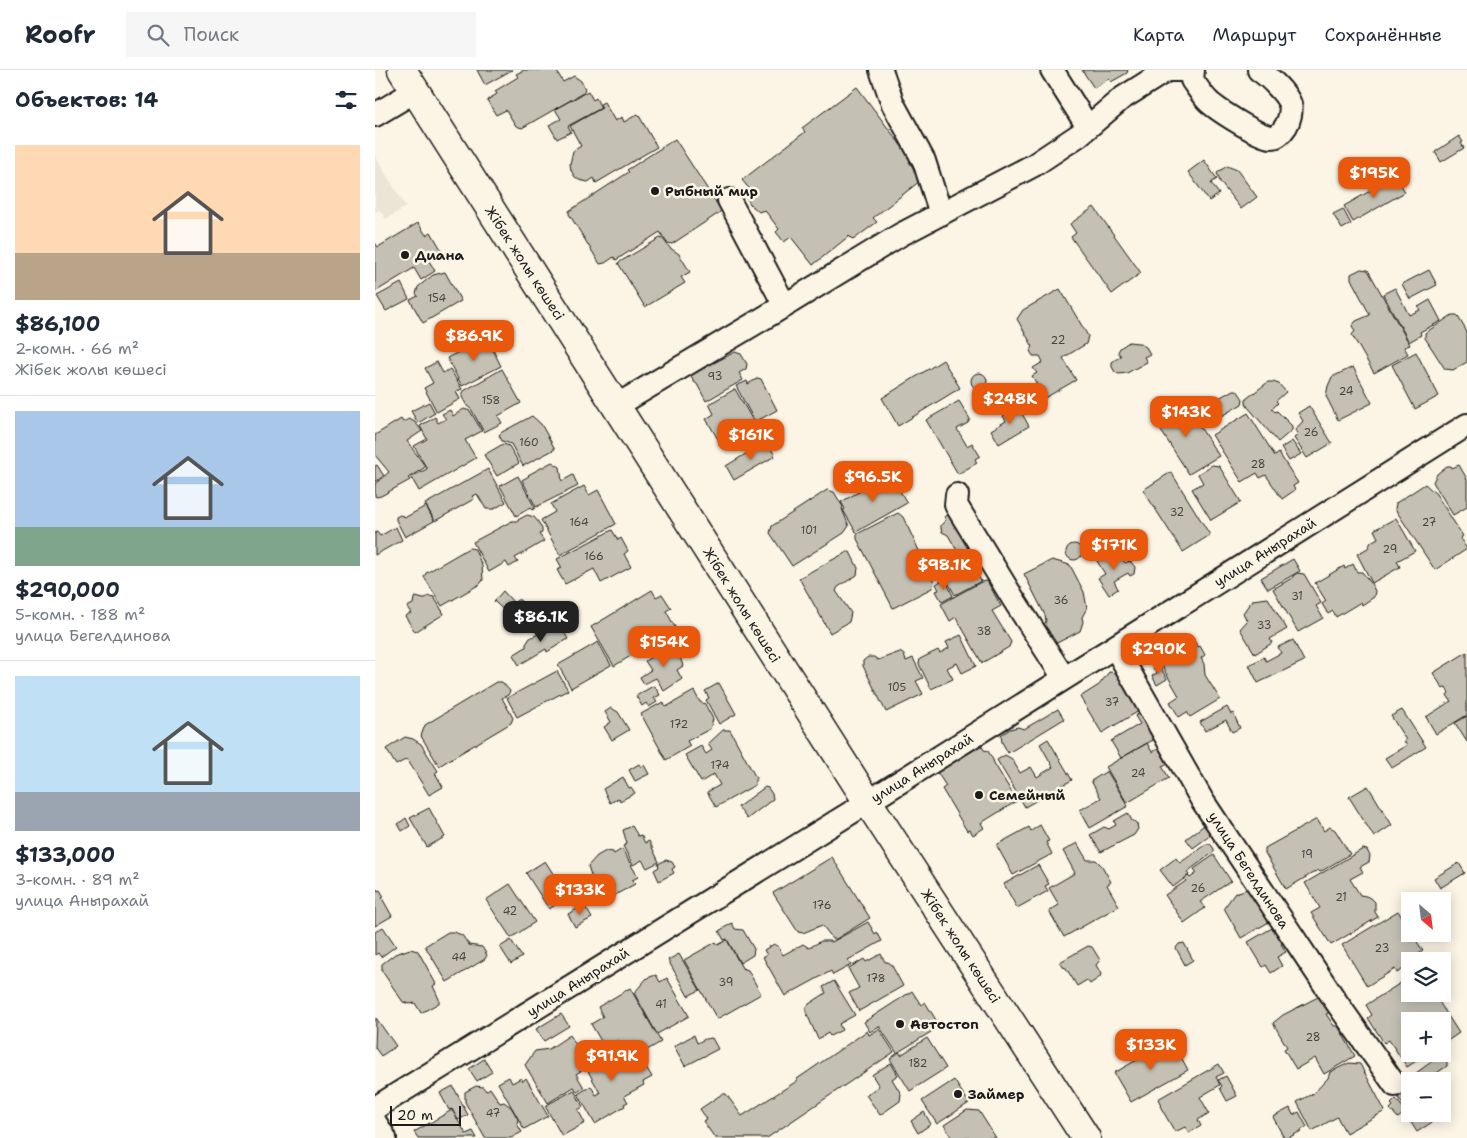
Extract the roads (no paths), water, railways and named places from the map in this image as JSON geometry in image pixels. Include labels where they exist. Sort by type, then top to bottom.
[{"type":"highway","name":"Жібек жолы көшесі","points":[[405,75],[868,802],[1086,1138]]},
{"type":"street","points":[[881,70],[893,104],[924,161],[941,214]]},
{"type":"street","points":[[1052,70],[1088,128]]},
{"type":"street","points":[[616,406],[900,236],[1034,166],[1088,128],[1121,98],[1167,70],[1192,70],[1192,80],[1209,102],[1231,118],[1265,137],[1273,137],[1281,133],[1288,123],[1291,112],[1290,104],[1267,75],[1259,70]]},
{"type":"street","points":[[375,114],[405,75]]},
{"type":"street","points":[[729,200],[785,306]]},
{"type":"street","name":"улица Анырахай","points":[[375,1108],[868,802],[1467,425]]},
{"type":"street","points":[[957,495],[956,505],[1063,678]]},
{"type":"street","name":"улица Бегелдинова","points":[[1115,647],[1203,800],[1337,1004],[1395,1085]]},
{"type":"street","points":[[375,1122],[385,1138]]},
{"type":"place","name":"Рыбный мир","points":[[655,191]]},
{"type":"place","name":"Диана","points":[[405,255]]},
{"type":"place","name":"Семейный","points":[[979,795]]},
{"type":"place","name":"Автостоп","points":[[900,1024]]},
{"type":"place","name":"Займер","points":[[958,1094]]}]
